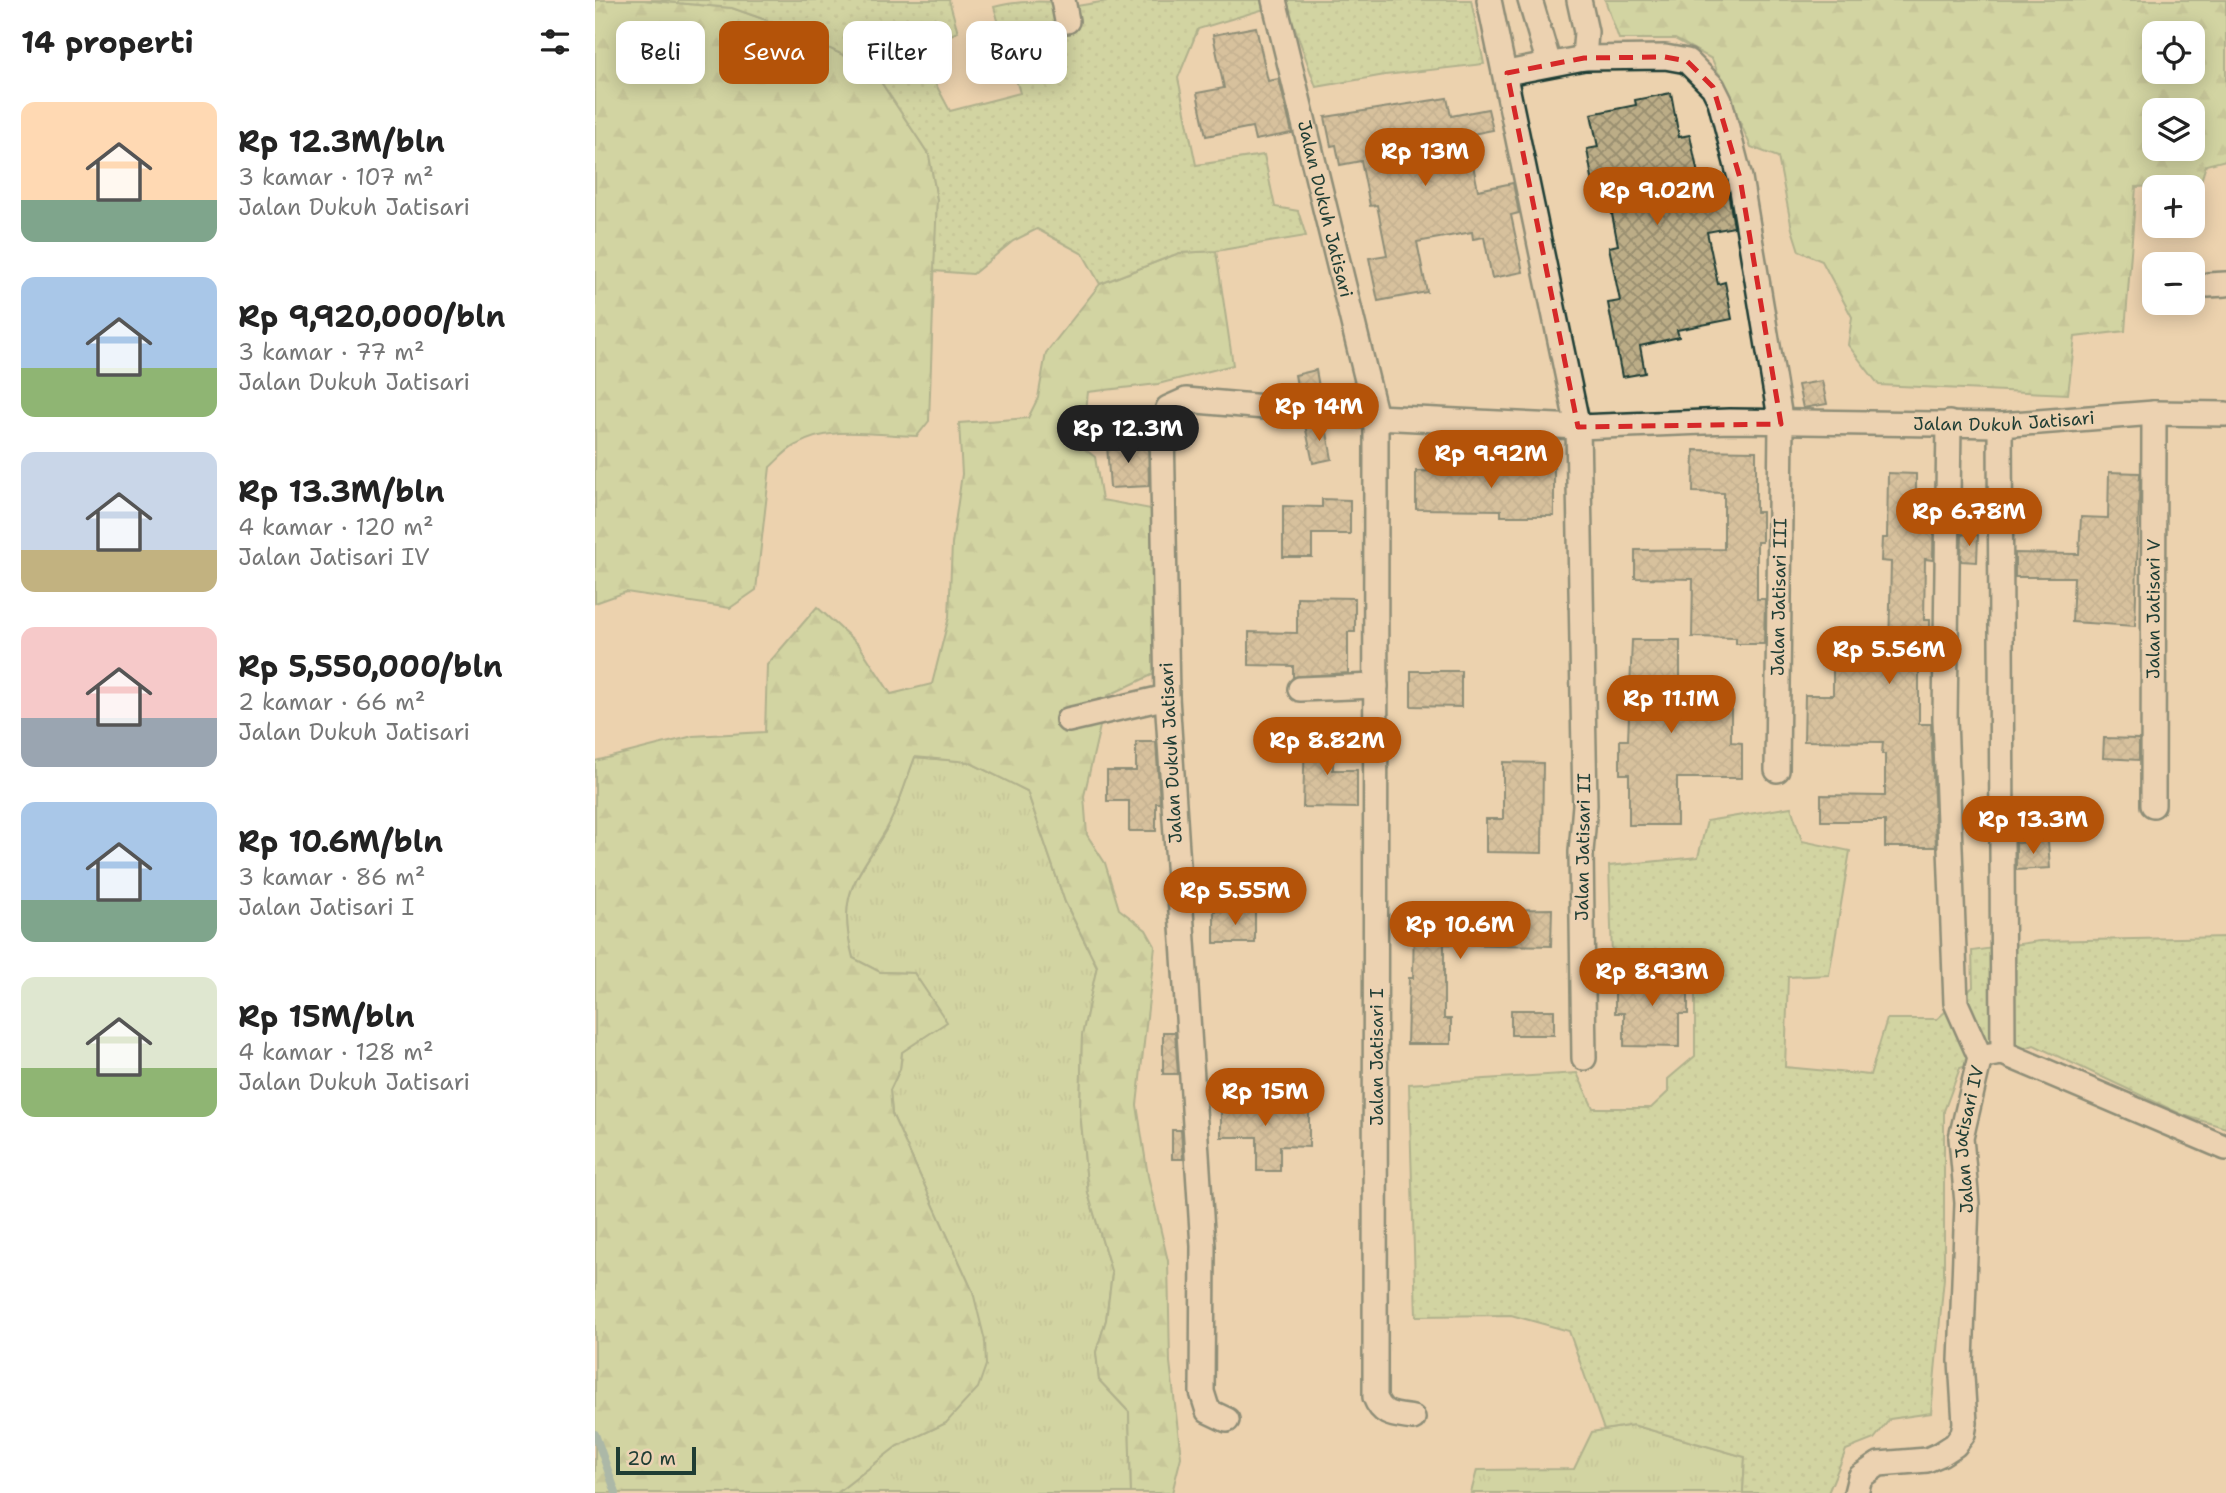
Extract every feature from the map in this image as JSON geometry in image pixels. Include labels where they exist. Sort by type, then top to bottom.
[{"type":"street","name":"Jalan Dukuh Jatisari","points":[[1274,0],[1376,417]]},
{"type":"street","points":[[1489,0],[1507,74],[1578,427]]},
{"type":"street","points":[[1531,0],[1549,64]]},
{"type":"street","points":[[1579,0],[1586,32],[1584,58]]},
{"type":"street","points":[[1507,74],[1584,58],[1665,57],[1687,61],[1713,87],[1720,101],[1740,178],[1781,424]]},
{"type":"street","name":"Jalan Dukuh Jatisari","points":[[1227,1420],[1208,1411],[1202,1392],[1203,1247],[1167,697],[1161,426],[1168,408],[1186,400],[1376,417],[1578,427],[1729,421],[1781,424],[2000,425],[2154,413],[2226,414]]},
{"type":"street","name":"Jalan Jatisari V","points":[[2153,805],[2154,413]]},
{"type":"street","name":"Jalan Jatisari I","points":[[1376,417],[1375,1397],[1378,1407],[1387,1414],[1413,1418]]},
{"type":"street","name":"Jalan Jatisari III","points":[[1777,770],[1781,424]]},
{"type":"street","name":"Jalan Jatisari IV","points":[[1856,1493],[1856,1484],[1865,1471],[1879,1464],[1927,1460],[1955,1445],[1963,1434],[1961,1361],[1967,1203],[1961,1138],[1980,1057],[1956,1003],[1945,719],[1949,424]]},
{"type":"street","points":[[2000,425],[2003,1053]]},
{"type":"street","name":"Jalan Jatisari II","points":[[1578,427],[1585,805],[1581,852],[1584,1058]]},
{"type":"street","points":[[1300,689],[1376,687]]},
{"type":"street","points":[[1068,720],[1167,697]]},
{"type":"street","points":[[1980,1057],[2003,1053],[2226,1148]]},
{"type":"highlighted area","points":[[1665,57],[1687,61],[1713,87],[1740,178],[1781,424],[1578,427],[1507,73],[1584,58]]},
{"type":"green space","points":[[595,0],[644,0],[732,8],[769,21],[719,21],[719,84],[829,84],[829,48],[843,55],[843,84],[882,84],[929,155],[937,199],[929,421],[917,436],[855,433],[825,435],[796,445],[782,455],[770,467],[756,590],[730,608],[626,592],[595,603]]},
{"type":"green space","points":[[644,0],[949,0],[958,32],[952,34],[952,21],[843,21],[843,55],[829,48],[829,21],[769,21],[732,8]]},
{"type":"green space","points":[[1113,0],[1471,0],[1484,64],[1385,75],[1316,87],[1288,8],[1261,10],[1198,29],[1178,78],[1196,165],[1264,155],[1275,207],[1298,211],[1306,236],[1216,251],[1179,253],[1100,284],[1083,254],[1037,229],[1013,241],[973,274],[934,271],[937,199],[929,155],[882,84],[936,84],[950,111],[1020,93],[1017,84],[1067,84],[1067,21],[998,21],[994,7],[1025,2],[1077,6]]},
{"type":"green space","points":[[1605,0],[2226,0],[2226,160],[2206,165],[2203,175],[2142,175],[2142,187],[2136,187],[2125,331],[2075,337],[2068,394],[1879,385],[1848,345],[1852,317],[1822,261],[1799,251],[1778,157],[1751,147],[1712,59],[1675,39],[1619,39]]},
{"type":"green space","points":[[1216,251],[1233,365],[1158,384],[1088,392],[1082,447],[1095,457],[1102,500],[1151,509],[1154,674],[1107,696],[1084,796],[1087,835],[1105,863],[1119,909],[1146,930],[1155,946],[1137,1105],[1148,1176],[1168,1261],[1170,1362],[1181,1457],[1172,1493],[1131,1493],[1129,1412],[1099,1380],[1096,1352],[1106,1320],[1112,1274],[1088,1193],[1080,1111],[1082,1036],[1097,966],[1065,902],[1027,791],[969,762],[915,757],[891,820],[852,888],[848,902],[848,936],[853,958],[880,972],[914,973],[947,1022],[902,1052],[900,1069],[890,1090],[892,1114],[973,1292],[985,1341],[986,1365],[978,1388],[946,1423],[897,1446],[837,1493],[595,1493],[595,761],[693,736],[765,732],[767,665],[817,607],[859,645],[891,694],[932,684],[949,617],[952,544],[962,474],[959,423],[1028,418],[1038,398],[1046,353],[1100,284],[1179,253]]},
{"type":"green space","points":[[915,757],[969,762],[1027,791],[1065,902],[1097,967],[1082,1036],[1080,1111],[1088,1193],[1112,1274],[1106,1320],[1096,1352],[1099,1380],[1129,1412],[1131,1493],[837,1493],[897,1446],[946,1423],[973,1292],[892,1114],[890,1090],[900,1069],[902,1052],[946,1022],[914,973],[880,972],[853,958],[848,936],[848,902],[852,888],[891,820]]},
{"type":"green space","points":[[1791,807],[1802,841],[1850,851],[1829,975],[1788,977],[1785,1067],[1870,1075],[1887,1019],[1937,1019],[1973,987],[1972,951],[2040,941],[2226,937],[2226,1128],[2183,1115],[2034,1045],[1960,1068],[1944,1111],[1944,1278],[1931,1413],[1890,1419],[1874,1439],[1846,1450],[1828,1493],[1743,1493],[1745,1457],[1633,1425],[1604,1430],[1569,1331],[1511,1315],[1416,1316],[1409,1084],[1577,1073],[1593,1108],[1651,1108],[1668,1092],[1668,1079],[1695,1056],[1695,959],[1612,957],[1609,866],[1698,857],[1707,821]]},
{"type":"green space","points":[[1633,1425],[1745,1457],[1743,1493],[1471,1493],[1477,1470],[1574,1469],[1592,1432]]},
{"type":"building","points":[[1256,27],[1268,81],[1279,79],[1292,133],[1255,140],[1252,127],[1206,136],[1197,93],[1224,88],[1213,35]]},
{"type":"building","points":[[1671,93],[1679,137],[1690,135],[1701,189],[1727,185],[1734,227],[1707,232],[1718,284],[1725,282],[1732,319],[1677,330],[1679,337],[1640,346],[1645,373],[1622,377],[1608,303],[1620,301],[1609,247],[1618,245],[1610,204],[1598,206],[1592,178],[1587,149],[1598,147],[1591,114],[1636,105],[1635,100]]},
{"type":"building","points":[[1447,98],[1451,116],[1488,109],[1493,130],[1467,135],[1478,190],[1513,183],[1519,213],[1511,215],[1523,272],[1492,278],[1484,237],[1473,239],[1472,232],[1417,242],[1427,292],[1378,301],[1369,258],[1387,255],[1377,205],[1370,206],[1361,161],[1340,165],[1336,145],[1331,146],[1325,117]]},
{"type":"building","points":[[1316,370],[1321,398],[1299,396],[1295,375]]},
{"type":"building","points":[[1822,381],[1827,404],[1803,408],[1798,385]]},
{"type":"building","points":[[1305,425],[1326,427],[1332,459],[1313,463]]},
{"type":"building","points":[[1148,443],[1149,486],[1110,488],[1107,445]]},
{"type":"building","points":[[1694,450],[1756,451],[1756,512],[1762,512],[1762,542],[1757,542],[1757,599],[1765,599],[1764,644],[1736,644],[1736,638],[1692,637],[1693,579],[1635,578],[1635,550],[1724,549],[1724,493],[1693,492]]},
{"type":"building","points":[[1502,462],[1554,462],[1554,516],[1501,516],[1501,510],[1416,509],[1416,471],[1501,472]]},
{"type":"building","points":[[2109,472],[2140,473],[2135,626],[2072,622],[2074,577],[2015,577],[2015,553],[2079,554],[2081,517],[2108,518]]},
{"type":"building","points":[[1888,473],[1916,474],[1916,493],[1934,493],[1933,560],[1925,559],[1924,620],[1930,620],[1930,651],[1919,650],[1919,724],[1931,724],[1936,847],[1885,847],[1885,821],[1821,821],[1821,795],[1885,796],[1883,742],[1804,741],[1805,695],[1833,695],[1833,647],[1889,648],[1891,562],[1881,561],[1882,538],[1887,538]]},
{"type":"building","points":[[1322,499],[1350,500],[1350,534],[1312,534],[1312,557],[1283,557],[1283,506],[1322,507]]},
{"type":"building","points":[[1962,534],[1978,535],[1977,562],[1961,561]]},
{"type":"building","points":[[1297,597],[1355,598],[1355,632],[1348,632],[1348,673],[1293,677],[1293,666],[1249,665],[1249,632],[1297,633]]},
{"type":"building","points":[[1632,640],[1680,640],[1680,691],[1686,691],[1686,694],[1731,694],[1731,742],[1742,743],[1742,778],[1677,778],[1677,825],[1629,825],[1629,774],[1620,774],[1620,740],[1628,740]]},
{"type":"building","points":[[1411,671],[1461,671],[1461,707],[1411,706]]},
{"type":"building","points":[[1305,735],[1333,735],[1333,770],[1357,770],[1357,808],[1303,807]]},
{"type":"building","points":[[2104,738],[2139,739],[2139,760],[2103,758]]},
{"type":"building","points":[[1136,742],[1156,742],[1160,803],[1156,803],[1156,831],[1129,831],[1129,801],[1107,801],[1107,771],[1136,771]]},
{"type":"building","points":[[1503,762],[1543,763],[1542,853],[1486,852],[1486,819],[1503,819]]},
{"type":"building","points":[[2048,841],[2050,868],[2016,870],[2016,843]]},
{"type":"building","points":[[1552,909],[1551,946],[1444,944],[1444,1019],[1451,1019],[1451,1044],[1407,1044],[1409,978],[1413,978],[1414,918],[1491,919],[1491,910]]},
{"type":"building","points":[[1214,911],[1255,911],[1255,943],[1214,943]]},
{"type":"building","points":[[1615,974],[1688,975],[1688,1014],[1679,1014],[1679,1047],[1624,1046],[1624,1013],[1615,1013]]},
{"type":"building","points":[[1511,1010],[1554,1010],[1554,1035],[1511,1035]]},
{"type":"building","points":[[1163,1032],[1175,1032],[1178,1074],[1163,1074]]},
{"type":"building","points":[[1221,1098],[1266,1098],[1266,1108],[1309,1109],[1309,1147],[1280,1146],[1280,1171],[1257,1171],[1257,1137],[1221,1137]]},
{"type":"building","points":[[1172,1130],[1181,1130],[1183,1159],[1172,1159]]},
{"type":"waterway","points":[[595,1434],[616,1493]]}]
